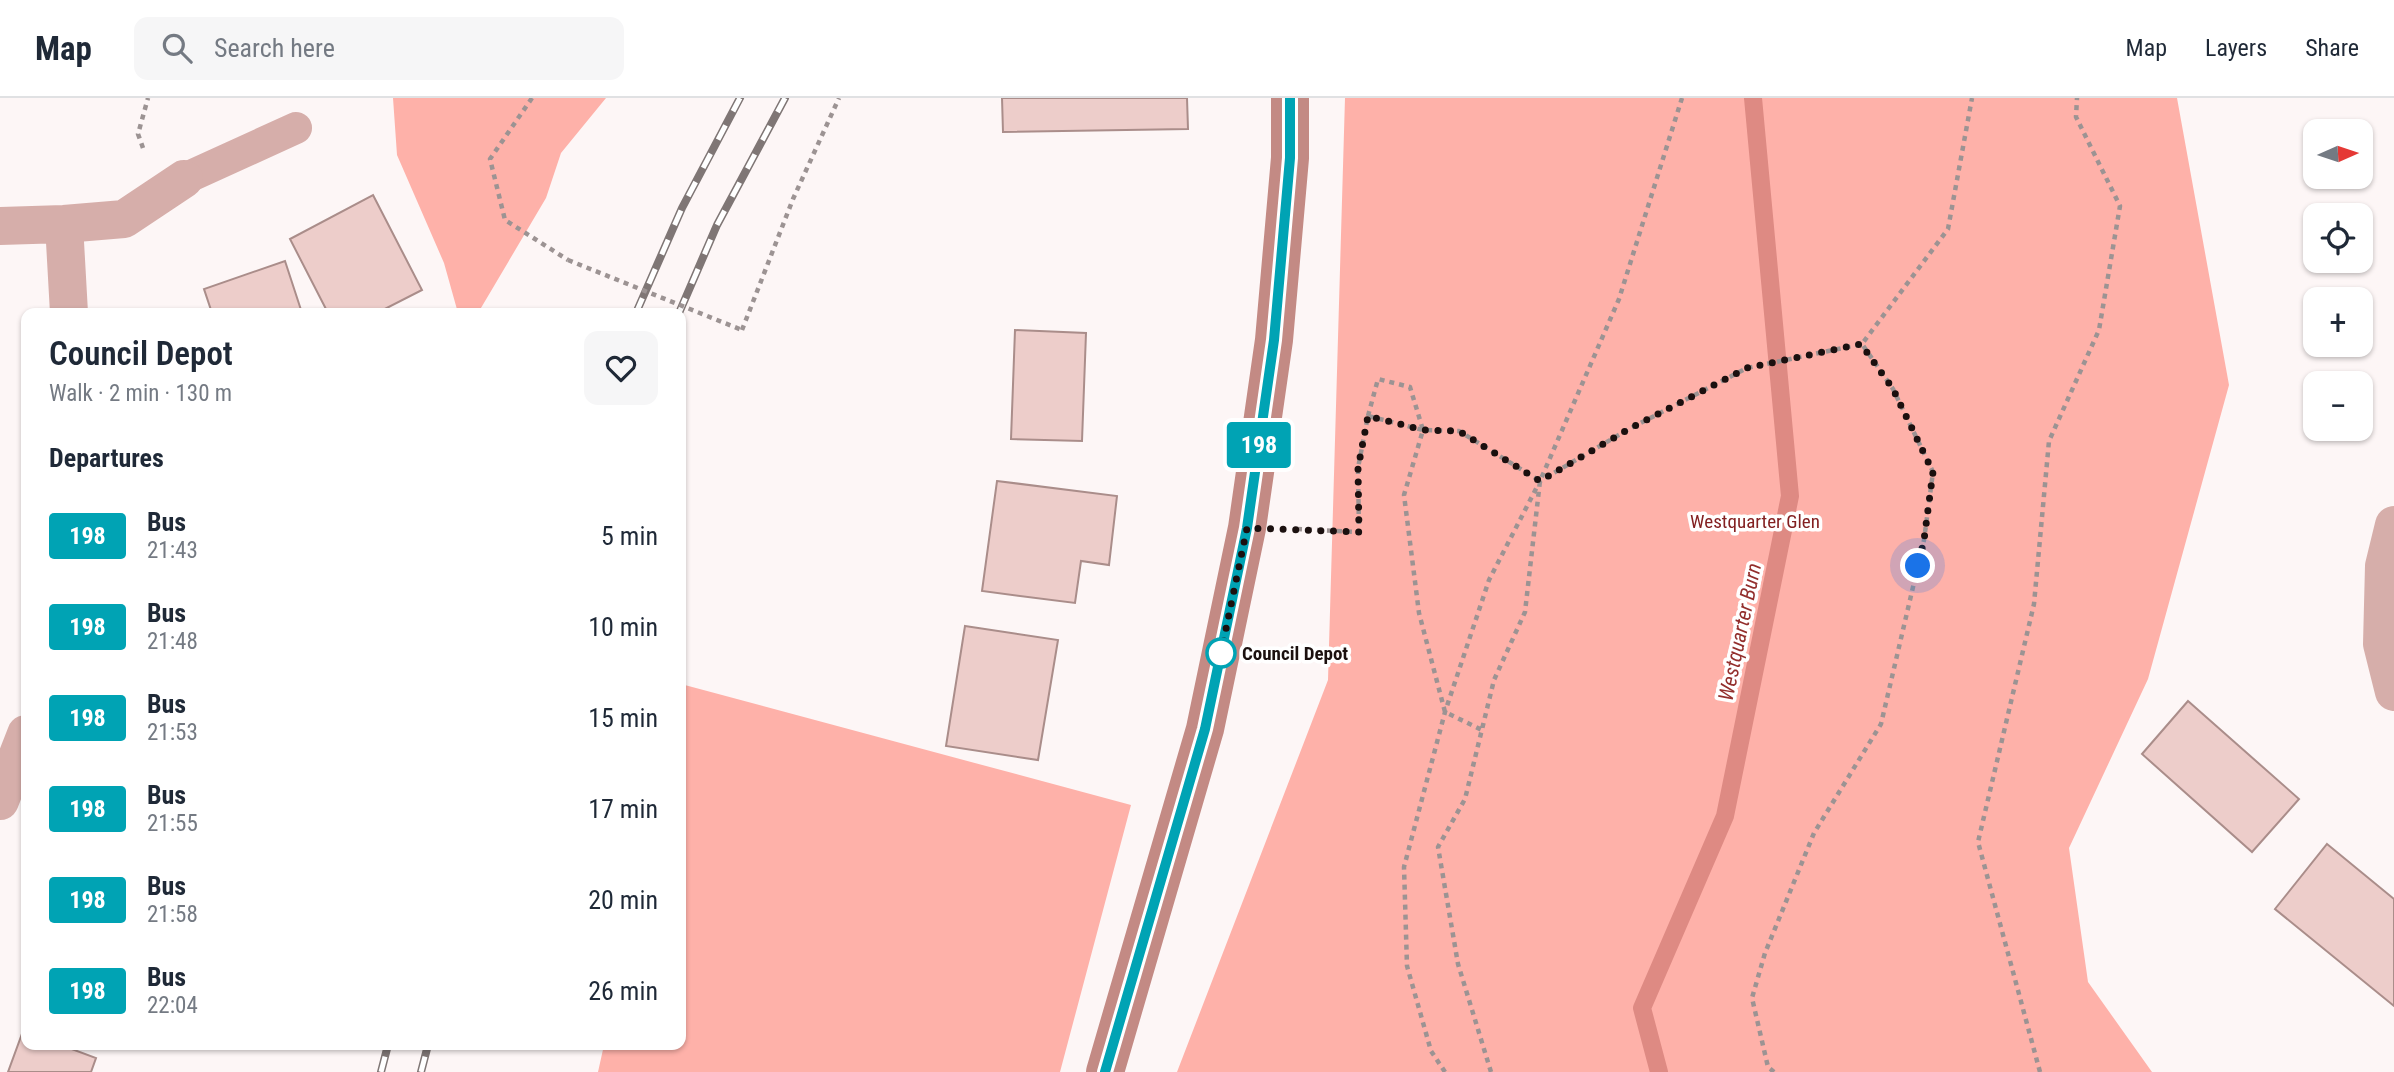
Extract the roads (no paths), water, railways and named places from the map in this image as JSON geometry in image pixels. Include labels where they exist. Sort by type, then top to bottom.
[{"type":"main road","points":[[1105,1072],[1205,729],[1247,528],[1274,340],[1290,158],[1290,98]]},
{"type":"street","points":[[0,226],[124,219],[184,179]]},
{"type":"street","points":[[64,224],[69,308]]},
{"type":"street","points":[[2394,525],[2384,566],[2382,644],[2394,692]]},
{"type":"street","points":[[0,801],[21,747]]},
{"type":"lane","points":[[184,179],[296,128]]},
{"type":"waterway","name":"Westquarter Burn","points":[[1659,1072],[1642,1008],[1725,816],[1790,496],[1753,98]]},
{"type":"railway","points":[[638,308],[682,208],[740,98]]},
{"type":"railway","points":[[681,308],[717,225],[785,98]]},
{"type":"railway","points":[[381,1072],[387,1050]]},
{"type":"railway","points":[[421,1072],[427,1050]]},
{"type":"place","name":"Council Depot","points":[[1221,653]]},
{"type":"park label","name":"Westquarter Glen","points":[[1755,521]]}]
